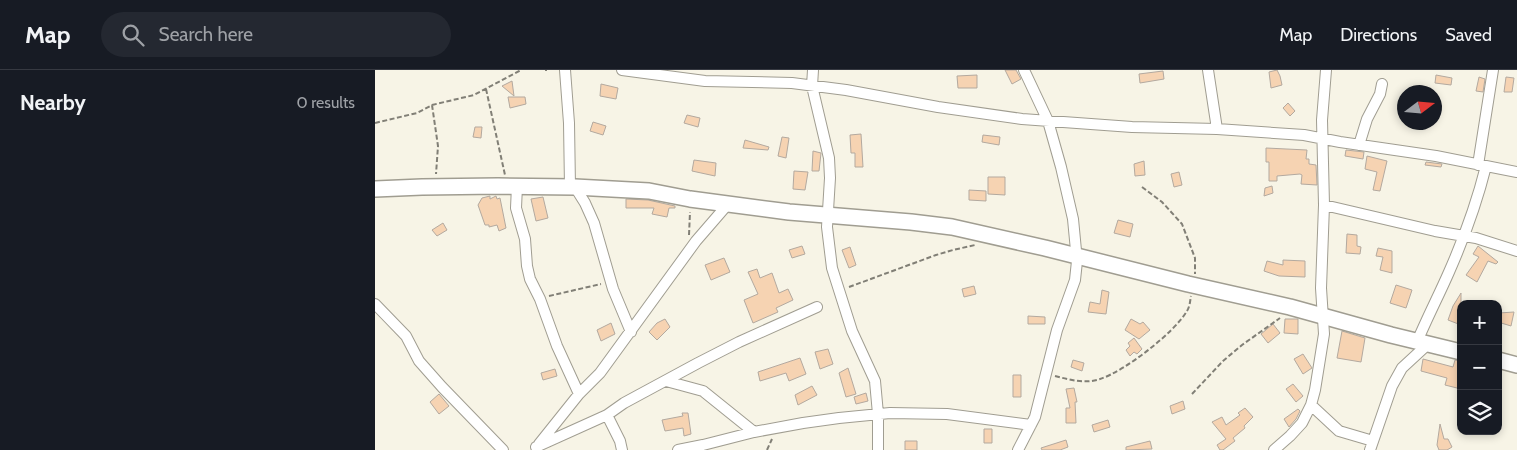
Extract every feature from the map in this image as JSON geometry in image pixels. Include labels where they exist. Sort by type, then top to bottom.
[{"type":"street","points":[[565,70],[573,187],[585,203],[594,223],[610,280],[631,332]]},
{"type":"street","points":[[622,70],[705,81],[774,82],[846,90],[938,107],[1022,119],[1132,127],[1217,128],[1304,135],[1407,151],[1517,172]]},
{"type":"street","points":[[813,70],[812,86],[829,158],[830,178],[827,227],[831,264],[852,331],[875,378],[879,414],[878,450]]},
{"type":"street","points":[[1018,450],[1038,407],[1057,330],[1075,280],[1076,256],[1074,224],[1061,166],[1048,121],[1024,70]]},
{"type":"street","points":[[1208,70],[1217,128]]},
{"type":"street","points":[[1274,450],[1302,422],[1311,405],[1324,334],[1321,288],[1324,205],[1322,120],[1326,70]]},
{"type":"street","points":[[1311,405],[1339,431],[1371,445],[1392,386],[1402,368],[1423,343],[1428,316],[1448,274],[1472,215],[1482,166],[1493,70]]},
{"type":"street","points":[[1359,145],[1367,119],[1382,84]]},
{"type":"street","points":[[512,186],[525,239],[530,279],[540,298],[557,346],[579,394]]},
{"type":"street","points":[[376,191],[435,187],[512,186],[649,191],[690,200],[789,212],[951,226],[1193,285],[1290,306],[1322,314],[1355,326],[1457,351]]},
{"type":"street","points":[[535,449],[579,394],[601,373],[705,228],[728,204]]},
{"type":"street","points":[[1324,205],[1435,231],[1464,235],[1517,251]]},
{"type":"street","points":[[375,304],[404,333],[415,355],[425,368],[503,450]]},
{"type":"street","points":[[535,449],[607,415],[624,403],[739,342],[817,307]]},
{"type":"street","points":[[1502,361],[1517,365]]},
{"type":"street","points":[[666,381],[703,391],[754,432]]},
{"type":"street","points":[[677,450],[803,423],[879,414],[947,414],[1031,425]]},
{"type":"street","points":[[607,415],[620,441],[622,450]]},
{"type":"path","points":[[375,123],[417,113],[432,105],[475,95],[521,70]]},
{"type":"path","points":[[486,89],[512,186]]},
{"type":"path","points":[[432,105],[438,146],[435,187]]},
{"type":"path","points":[[1045,374],[1072,380],[1100,379],[1140,356],[1164,336],[1183,316],[1189,306],[1196,271],[1195,258],[1182,224],[1162,202],[1141,186]]},
{"type":"path","points":[[687,253],[690,200]]},
{"type":"path","points":[[840,290],[953,250],[977,244]]},
{"type":"path","points":[[540,298],[591,287],[610,280]]},
{"type":"path","points":[[1192,394],[1223,361],[1275,322],[1290,306]]},
{"type":"building","points":[[1005,70],[1016,70],[1021,79],[1012,84]]},
{"type":"building","points":[[1277,70],[1282,85],[1271,88],[1269,72]]},
{"type":"building","points":[[1163,71],[1164,79],[1140,83],[1139,74]]},
{"type":"building","points":[[977,75],[977,88],[958,88],[957,76]]},
{"type":"building","points":[[1436,75],[1452,78],[1451,85],[1435,83]]},
{"type":"building","points":[[1479,77],[1485,79],[1483,92],[1476,91]]},
{"type":"building","points":[[1506,77],[1514,78],[1512,92],[1504,92]]},
{"type":"building","points":[[512,81],[514,96],[502,86]]},
{"type":"building","points":[[601,84],[618,88],[616,99],[600,96]]},
{"type":"building","points":[[508,97],[525,97],[526,104],[510,108]]},
{"type":"building","points":[[1288,103],[1295,111],[1290,116],[1283,108]]},
{"type":"building","points":[[687,115],[700,118],[698,127],[684,123]]},
{"type":"building","points":[[593,122],[606,126],[603,135],[590,131]]},
{"type":"building","points":[[475,127],[482,127],[481,138],[473,137]]},
{"type":"building","points":[[861,134],[863,167],[855,167],[855,153],[851,153],[850,135]]},
{"type":"building","points":[[983,135],[1000,137],[999,145],[982,142]]},
{"type":"building","points":[[782,137],[789,138],[786,158],[778,156]]},
{"type":"building","points":[[745,140],[769,147],[768,150],[743,148]]},
{"type":"building","points":[[1266,148],[1307,150],[1306,159],[1309,159],[1309,164],[1316,165],[1317,185],[1301,184],[1302,175],[1300,174],[1277,176],[1277,181],[1269,181],[1269,162],[1266,162]]},
{"type":"building","points":[[1346,150],[1364,152],[1363,159],[1345,156]]},
{"type":"building","points":[[813,151],[821,153],[819,171],[812,171]]},
{"type":"building","points":[[1367,156],[1387,161],[1380,191],[1373,190],[1377,172],[1365,169]]},
{"type":"building","points":[[694,160],[716,163],[715,176],[692,171]]},
{"type":"building","points":[[1144,161],[1145,175],[1135,176],[1134,164]]},
{"type":"building","points":[[1426,162],[1442,164],[1441,167],[1425,165]]},
{"type":"building","points":[[794,171],[808,172],[805,190],[793,189]]},
{"type":"building","points":[[1179,172],[1182,185],[1174,187],[1171,174]]},
{"type":"building","points":[[988,177],[1005,177],[1005,195],[988,194]]},
{"type":"building","points":[[1272,186],[1273,193],[1264,196],[1265,188]]},
{"type":"building","points":[[969,190],[986,191],[986,201],[969,200]]},
{"type":"building","points":[[490,196],[490,199],[496,196],[497,199],[500,198],[506,228],[499,231],[497,225],[489,227],[489,225],[485,225],[478,205],[482,198]]},
{"type":"building","points":[[543,197],[548,218],[536,221],[531,199]]},
{"type":"building","points":[[626,199],[648,200],[675,206],[675,208],[669,208],[667,217],[652,214],[654,208],[626,208]]},
{"type":"building","points":[[1118,220],[1133,224],[1130,237],[1114,233]]},
{"type":"building","points":[[443,223],[447,230],[437,236],[432,230]]},
{"type":"building","points":[[1347,234],[1357,235],[1357,246],[1361,247],[1360,254],[1346,253]]},
{"type":"building","points":[[802,246],[805,254],[792,258],[789,250]]},
{"type":"building","points":[[1478,246],[1498,262],[1496,264],[1488,261],[1477,282],[1466,275],[1479,257],[1473,254]]},
{"type":"building","points":[[850,247],[856,265],[849,268],[842,250]]},
{"type":"building","points":[[1378,248],[1392,251],[1392,273],[1380,270],[1383,257],[1376,256]]},
{"type":"building","points":[[724,258],[730,272],[711,280],[705,265]]},
{"type":"building","points":[[1283,260],[1305,261],[1305,277],[1279,276],[1264,271],[1267,261],[1283,265]]},
{"type":"building","points":[[757,269],[760,278],[772,273],[779,293],[788,289],[793,300],[776,308],[778,312],[753,323],[744,300],[758,294],[748,272]]},
{"type":"building","points":[[1396,285],[1412,290],[1406,308],[1390,303]]},
{"type":"building","points":[[974,286],[976,294],[964,297],[962,289]]},
{"type":"building","points":[[1102,290],[1109,292],[1106,314],[1088,312],[1090,302],[1100,304]]},
{"type":"building","points":[[1461,293],[1461,300],[1457,300],[1457,323],[1448,320],[1453,306]]},
{"type":"building","points":[[1514,312],[1511,326],[1502,323],[1502,313]]},
{"type":"building","points":[[1028,316],[1045,317],[1045,324],[1028,324]]},
{"type":"building","points":[[665,319],[670,327],[657,340],[649,332],[657,323]]},
{"type":"building","points":[[1131,319],[1140,324],[1143,322],[1150,330],[1139,339],[1125,330]]},
{"type":"building","points":[[1285,319],[1298,319],[1298,334],[1284,333]]},
{"type":"building","points":[[611,323],[615,334],[601,341],[597,330]]},
{"type":"building","points":[[1273,324],[1280,333],[1268,343],[1261,334]]},
{"type":"building","points":[[1342,331],[1365,338],[1361,362],[1337,358]]},
{"type":"building","points":[[1134,338],[1142,349],[1137,354],[1134,352],[1130,356],[1126,350],[1130,346],[1128,343]]},
{"type":"building","points":[[828,349],[833,364],[820,369],[815,352]]},
{"type":"building","points":[[1303,354],[1312,368],[1303,374],[1294,359]]},
{"type":"building","points":[[800,358],[806,374],[789,381],[786,373],[760,381],[758,372]]},
{"type":"building","points":[[1423,359],[1453,367],[1455,360],[1457,360],[1457,388],[1445,385],[1447,378],[1421,371]]},
{"type":"building","points":[[1073,360],[1084,363],[1082,371],[1071,367]]},
{"type":"building","points":[[848,368],[856,394],[846,397],[839,373]]},
{"type":"building","points":[[555,369],[557,376],[543,380],[541,373]]},
{"type":"building","points":[[1013,375],[1021,375],[1021,397],[1013,397]]},
{"type":"building","points":[[1293,384],[1303,396],[1296,402],[1286,389]]},
{"type":"building","points":[[812,386],[817,395],[798,405],[795,395]]},
{"type":"building","points":[[1074,388],[1077,402],[1075,402],[1076,423],[1066,423],[1066,408],[1070,408],[1066,389]]},
{"type":"building","points":[[866,393],[868,401],[856,404],[854,397]]},
{"type":"building","points":[[439,394],[449,406],[439,414],[430,402]]},
{"type":"building","points":[[1183,401],[1185,409],[1172,414],[1170,406]]},
{"type":"building","points":[[1245,408],[1253,417],[1244,426],[1245,428],[1233,438],[1235,441],[1223,450],[1220,450],[1217,445],[1226,439],[1212,422],[1222,417],[1226,425],[1240,415],[1238,413]]},
{"type":"building","points":[[1298,409],[1300,411],[1296,419],[1289,427],[1284,419]]},
{"type":"building","points":[[682,413],[688,413],[691,434],[684,436],[683,428],[665,431],[662,420],[683,416]]},
{"type":"building","points":[[1108,420],[1110,427],[1094,432],[1092,425]]},
{"type":"building","points":[[1440,424],[1444,439],[1448,439],[1452,447],[1447,450],[1439,450],[1437,445]]},
{"type":"building","points":[[984,429],[992,429],[992,443],[984,443]]},
{"type":"building","points":[[1066,440],[1068,447],[1060,450],[1042,450],[1041,448]]},
{"type":"building","points":[[905,441],[917,441],[917,450],[905,450]]},
{"type":"building","points":[[1150,441],[1152,449],[1126,450],[1126,447]]}]
